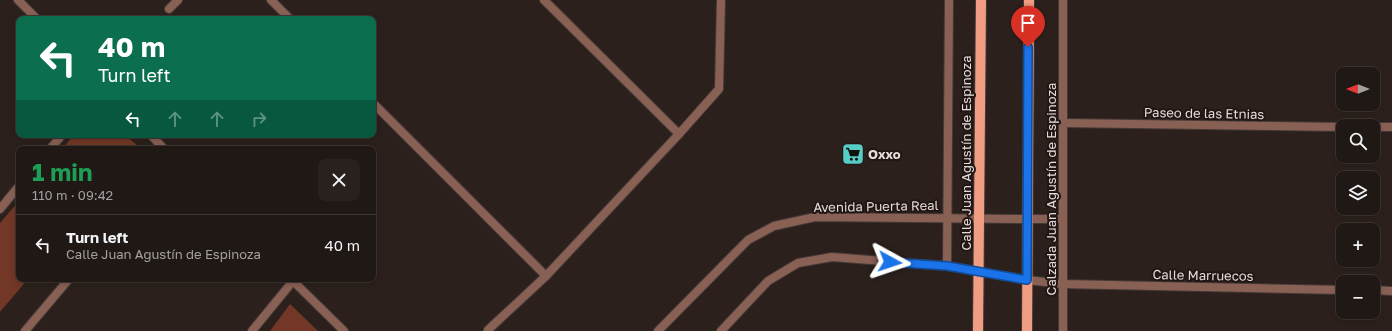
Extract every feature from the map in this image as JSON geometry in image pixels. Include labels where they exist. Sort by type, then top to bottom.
[{"type":"main road","name":"Calle Juan Agustín de Espinoza","points":[[978,331],[981,0]]},
{"type":"main road","points":[[1027,331],[1029,0]]},
{"type":"street","points":[[18,0],[34,16]]},
{"type":"street","points":[[169,9],[178,0]]},
{"type":"street","points":[[271,0],[287,16]]},
{"type":"street","points":[[544,0],[678,134]]},
{"type":"street","points":[[488,330],[546,276],[719,88],[721,0]]},
{"type":"street","points":[[947,266],[949,0]]},
{"type":"street","name":"Calzada Juan Agustín de Espinoza","points":[[1063,0],[1063,331]]},
{"type":"street","points":[[376,106],[546,276]]},
{"type":"street","name":"Paseo de las Etnias","points":[[1064,123],[1336,127]]},
{"type":"street","points":[[1380,127],[1392,128]]},
{"type":"street","points":[[53,146],[59,138]]},
{"type":"street","points":[[154,138],[161,146]]},
{"type":"street","points":[[0,209],[16,190]]},
{"type":"street","name":"Avenida Puerta Real","points":[[658,331],[748,240],[774,226],[815,217],[1063,219]]},
{"type":"street","points":[[721,331],[768,281],[798,263],[832,257],[947,266],[1027,280]]},
{"type":"street","name":"Calle Marruecos","points":[[1027,280],[1063,284],[1336,290]]},
{"type":"street","points":[[25,331],[66,282]]},
{"type":"street","points":[[252,331],[290,282]]},
{"type":"street","points":[[294,282],[344,331]]},
{"type":"street","points":[[1380,290],[1392,291]]},
{"type":"shaded area","points":[[71,138],[128,138],[138,146],[65,146]]},
{"type":"shaded area","points":[[16,204],[16,282],[25,282],[0,312],[0,223]]},
{"type":"shaded area","points":[[290,304],[318,331],[270,331]]},
{"type":"place","name":"Oxxo","points":[[853,154]]},
{"type":"route","points":[[890,262],[947,266],[1027,280],[1028,47]]}]
